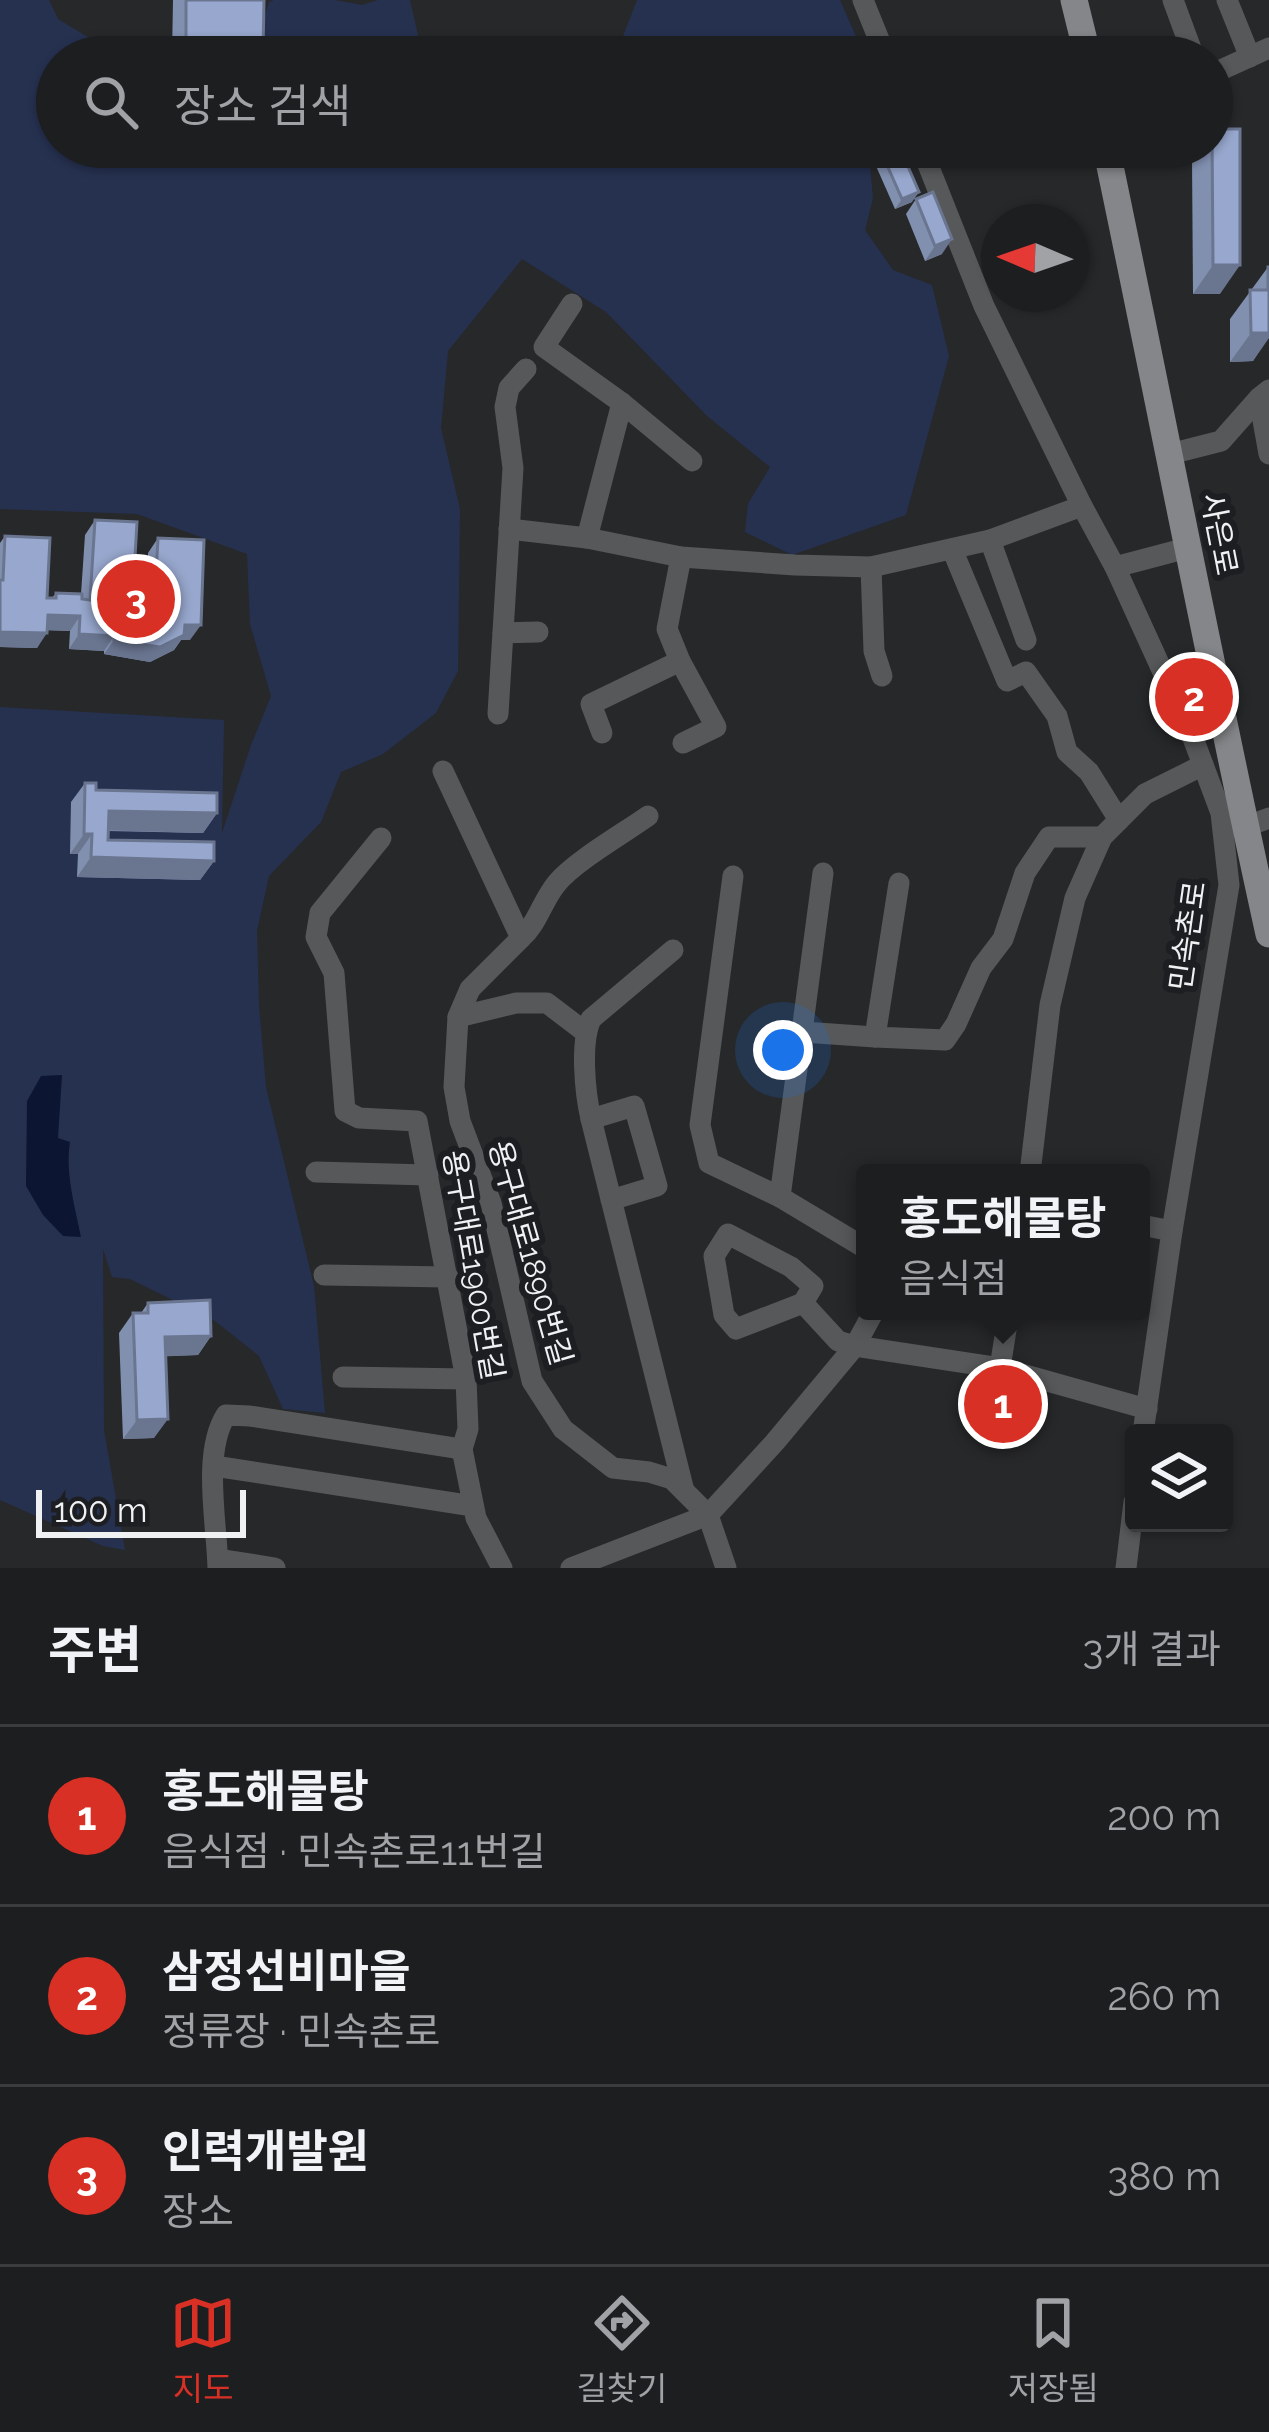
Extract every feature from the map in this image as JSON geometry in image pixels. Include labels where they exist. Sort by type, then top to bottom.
[{"type":"main road","points":[[1073,0],[1082,36]]},
{"type":"main road","name":"사은로","points":[[1110,168],[1187,548],[1257,822],[1269,934]]},
{"type":"street","points":[[863,0],[878,36]]},
{"type":"street","points":[[1173,0],[1186,36]]},
{"type":"street","points":[[1227,0],[1260,52]]},
{"type":"street","name":"민속촌로","points":[[929,168],[984,305],[1115,567],[1220,813],[1229,885],[1144,1424]]},
{"type":"street","points":[[572,304],[544,347],[692,461]]},
{"type":"street","points":[[498,714],[513,469],[506,407],[509,388],[526,369]]},
{"type":"street","points":[[1170,454],[1221,441],[1264,394]]},
{"type":"street","points":[[1264,394],[1269,454]]},
{"type":"street","points":[[587,538],[622,403]]},
{"type":"street","points":[[509,529],[587,538],[681,557],[871,567],[990,540],[1082,506]]},
{"type":"street","points":[[990,540],[1026,640]]},
{"type":"street","points":[[1115,567],[1187,548]]},
{"type":"street","points":[[952,549],[1007,681],[1026,672],[1057,716],[1067,752],[1089,772],[1111,829]]},
{"type":"street","points":[[681,557],[667,629],[716,727],[683,743]]},
{"type":"street","points":[[871,567],[874,651],[882,676]]},
{"type":"street","points":[[502,633],[538,632]]},
{"type":"street","points":[[602,733],[591,704],[680,661]]},
{"type":"street","points":[[1031,1164],[1053,991],[1075,898],[1111,829],[1145,794],[1203,765]]},
{"type":"street","points":[[443,771],[521,938]]},
{"type":"street","points":[[458,1017],[470,989],[533,927],[559,880],[648,815]]},
{"type":"street","points":[[803,1032],[945,1040],[981,968],[1003,939],[1025,873],[1049,837],[1111,829]]},
{"type":"street","name":"용구대로1900번길","points":[[381,838],[320,913],[316,937],[334,973],[345,1111],[359,1118],[417,1121],[466,1379],[468,1429],[462,1449],[473,1506],[502,1568]]},
{"type":"street","points":[[780,1197],[823,873]]},
{"type":"street","points":[[733,877],[700,1125],[709,1162],[856,1243]]},
{"type":"street","points":[[875,1037],[899,883]]},
{"type":"street","points":[[673,950],[591,1019],[585,1032],[591,1119],[684,1492]]},
{"type":"street","points":[[458,1017],[516,1003],[548,1003],[585,1032]]},
{"type":"street","name":"용구대로1890번길","points":[[458,1017],[454,1087],[460,1120],[491,1203],[532,1382],[563,1430],[613,1468],[672,1479],[708,1515],[726,1568]]},
{"type":"street","points":[[591,1119],[634,1106],[657,1186],[611,1200]]},
{"type":"street","points":[[316,1172],[428,1174]]},
{"type":"street","points":[[1150,1227],[1172,1232]]},
{"type":"street","points":[[732,1356],[736,1329],[724,1315],[715,1256],[721,1231],[791,1267],[813,1286],[802,1303],[736,1329]]},
{"type":"street","points":[[324,1275],[448,1277]]},
{"type":"street","points":[[802,1303],[838,1340],[855,1346],[1000,1368],[1147,1409]]},
{"type":"street","points":[[571,1568],[708,1515],[855,1346],[869,1320]]},
{"type":"street","points":[[1000,1368],[1008,1320]]},
{"type":"street","points":[[343,1377],[466,1379]]},
{"type":"street","points":[[275,1568],[218,1564],[214,1466],[217,1430],[226,1415],[462,1449]]},
{"type":"street","points":[[214,1466],[473,1506]]},
{"type":"street","points":[[1126,1568],[1130,1532]]},
{"type":"shaded area","points":[[0,0],[49,0],[58,19],[86,36],[36,36],[36,168],[870,168],[873,198],[865,230],[893,270],[932,285],[949,356],[906,515],[792,555],[745,532],[748,504],[770,467],[707,416],[606,312],[522,259],[448,351],[441,428],[460,509],[458,671],[436,713],[383,754],[341,772],[321,822],[269,876],[257,931],[266,1087],[314,1286],[325,1413],[283,1409],[259,1356],[215,1321],[130,1279],[112,1277],[103,1249],[104,1430],[125,1550],[103,1546],[0,1500],[0,707],[224,720],[222,833],[271,696],[250,624],[247,554],[137,514],[0,509]]},
{"type":"shaded area","points":[[335,0],[362,5],[410,0],[418,36],[259,36],[269,2]]},
{"type":"shaded area","points":[[637,0],[840,0],[856,36],[623,36]]},
{"type":"shaded area","points":[[62,1075],[58,1138],[70,1142],[70,1178],[81,1237],[63,1236],[26,1186],[27,1101],[41,1076]]},
{"type":"building","points":[[186,0],[264,0],[263,36],[186,36]]},
{"type":"building","points":[[1233,129],[1240,129],[1240,265],[1213,265],[1212,168],[1233,168]]},
{"type":"building","points":[[888,168],[909,168],[919,192],[902,199]]},
{"type":"building","points":[[933,192],[952,239],[935,246],[916,199]]},
{"type":"building","points":[[1268,267],[1269,333],[1251,333],[1250,290],[1268,290]]},
{"type":"building","points":[[95,520],[137,522],[134,575],[156,575],[158,538],[204,540],[201,625],[185,625],[184,635],[160,647],[79,634],[80,616],[48,615],[47,633],[0,632],[5,536],[50,538],[47,598],[56,598],[56,593],[82,594],[82,599],[90,600]]},
{"type":"building","points":[[85,783],[96,783],[96,790],[217,793],[217,813],[109,811],[108,840],[214,842],[214,861],[91,857],[92,834],[84,834]]},
{"type":"building","points":[[210,1300],[211,1336],[165,1337],[168,1419],[137,1420],[133,1313],[148,1313],[148,1303]]},
{"type":"place","name":"인력개발원","points":[[136,599]]},
{"type":"place","name":"삼정선비마을","points":[[1194,697]]},
{"type":"place","name":"홍도해물탕","points":[[1003,1404]]}]
